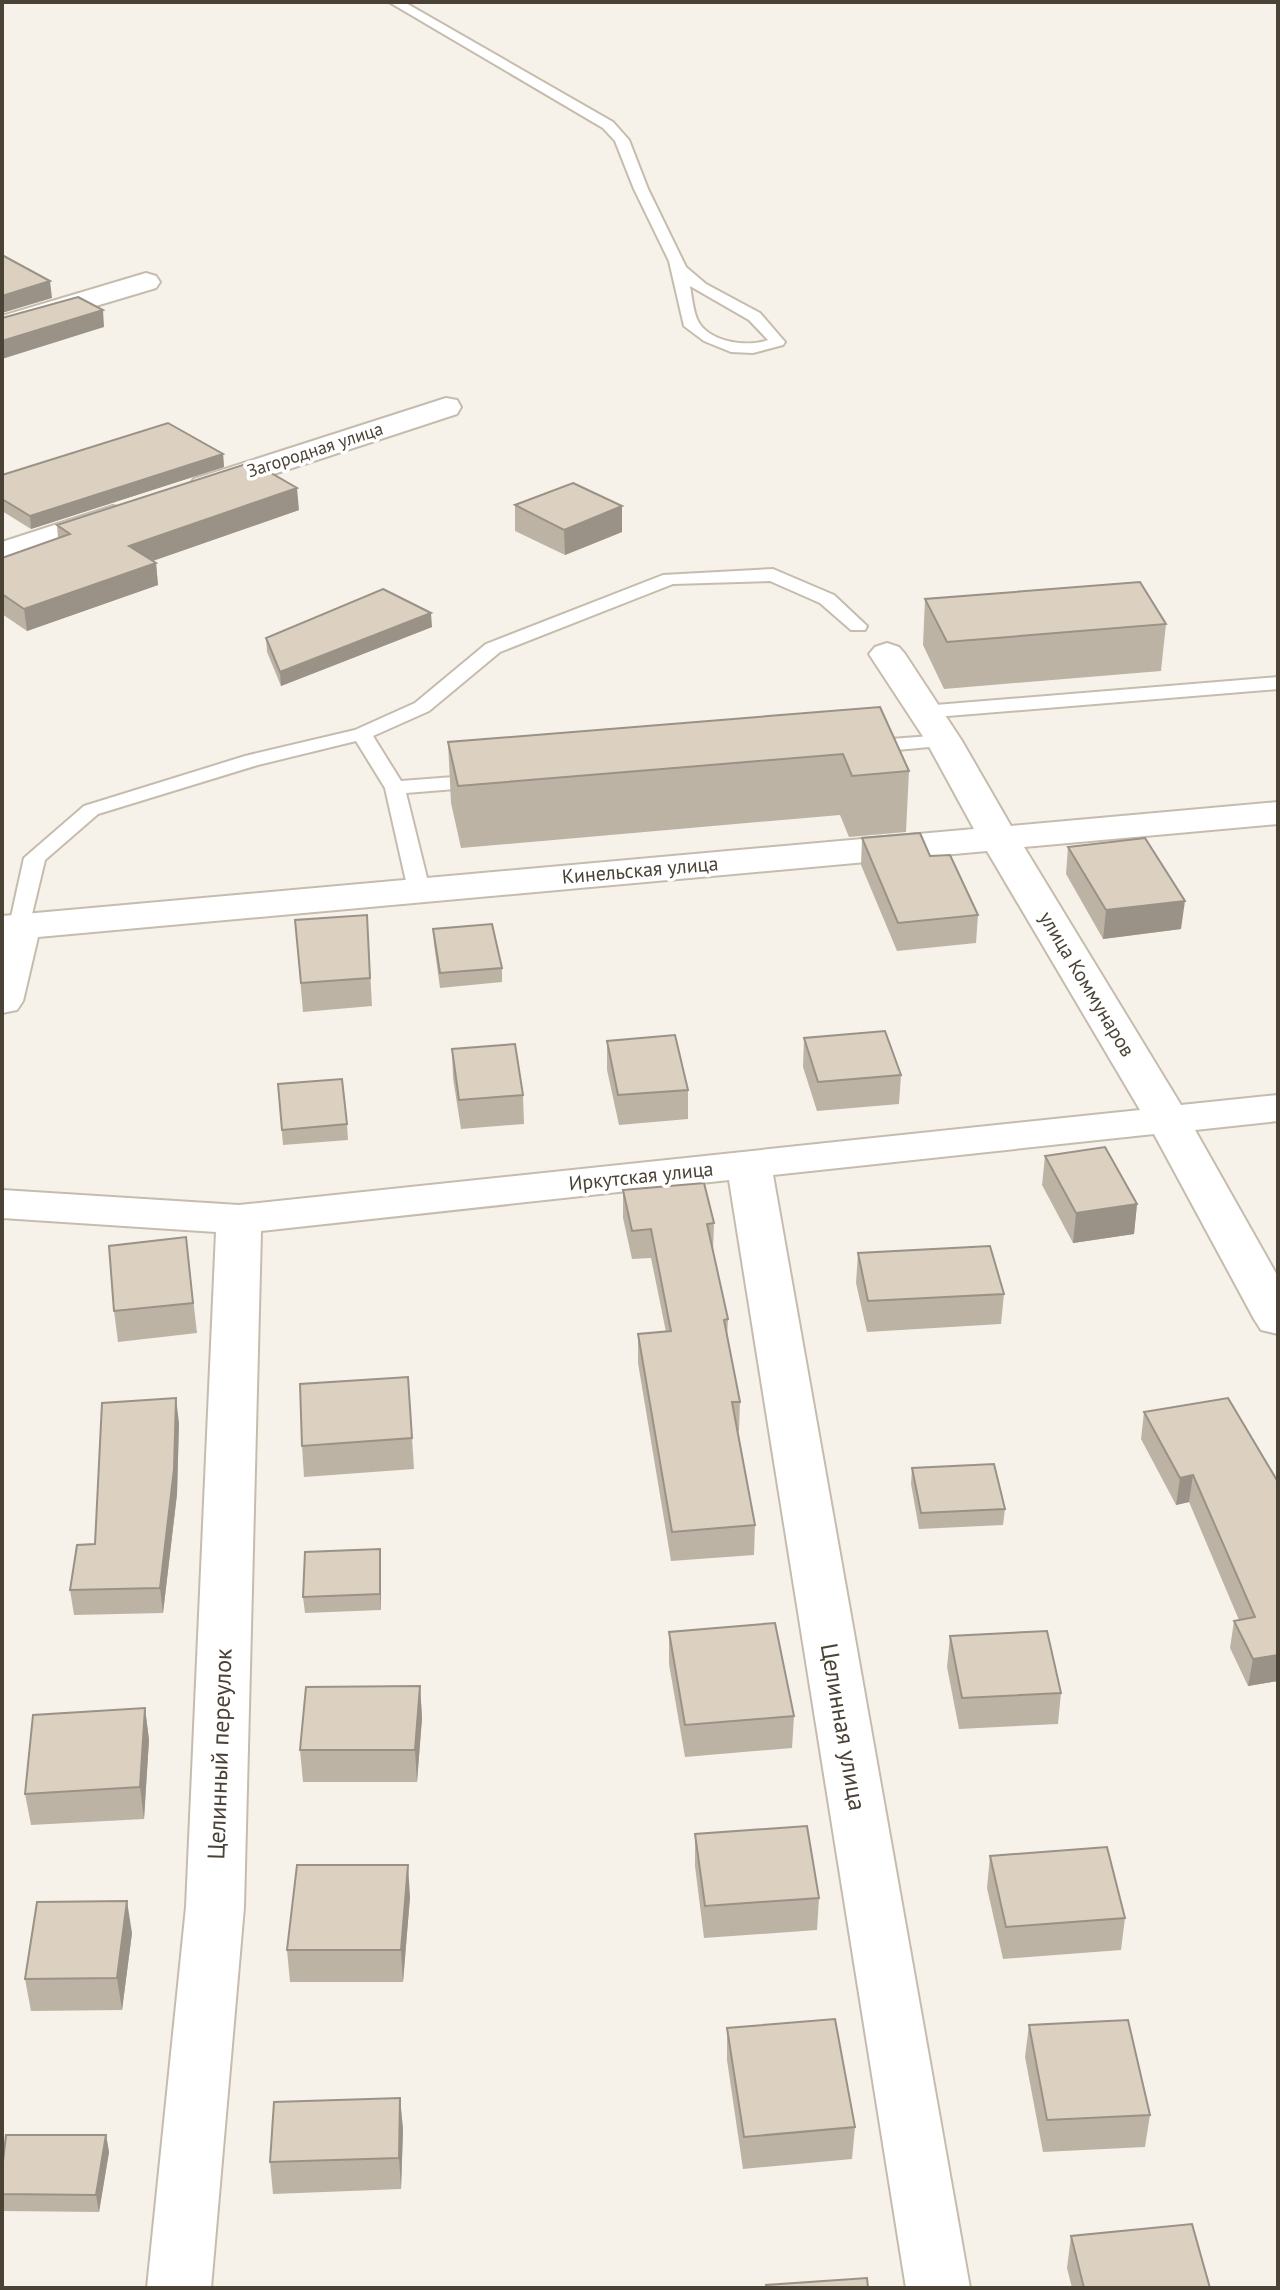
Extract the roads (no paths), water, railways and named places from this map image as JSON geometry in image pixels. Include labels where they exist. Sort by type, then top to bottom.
[{"type":"street","points":[[2,325],[146,282]]},
{"type":"street","name":"Загородная улица","points":[[180,494],[446,407]]},
{"type":"street","points":[[2,553],[135,509]]},
{"type":"street","name":"улица Коммунаров","points":[[887,654],[1167,1118],[1278,1319]]},
{"type":"street","name":"Кинельская улица","points":[[11,927],[1278,813]]},
{"type":"street","points":[[2,1001],[11,927]]},
{"type":"street","name":"Иркутская улица","points":[[2,1204],[239,1219],[1278,1108]]},
{"type":"street","name":"Целинная улица","points":[[749,1165],[938,2288]]},
{"type":"street","name":"Целинный переулок","points":[[179,2288],[215,1907],[239,1219]]},
{"type":"lane","points":[[395,2],[608,125],[622,140],[641,189],[677,261],[690,323],[716,343],[735,348],[765,347],[777,342],[762,323],[739,306],[701,288],[679,269]]},
{"type":"lane","points":[[11,927],[35,858],[91,810],[252,760],[362,734],[422,707],[493,648],[670,579],[773,575],[827,599],[858,626]]},
{"type":"lane","points":[[841,749],[933,726],[1278,683]]},
{"type":"lane","points":[[362,734],[395,788],[419,890]]},
{"type":"lane","points":[[395,788],[506,779]]}]
